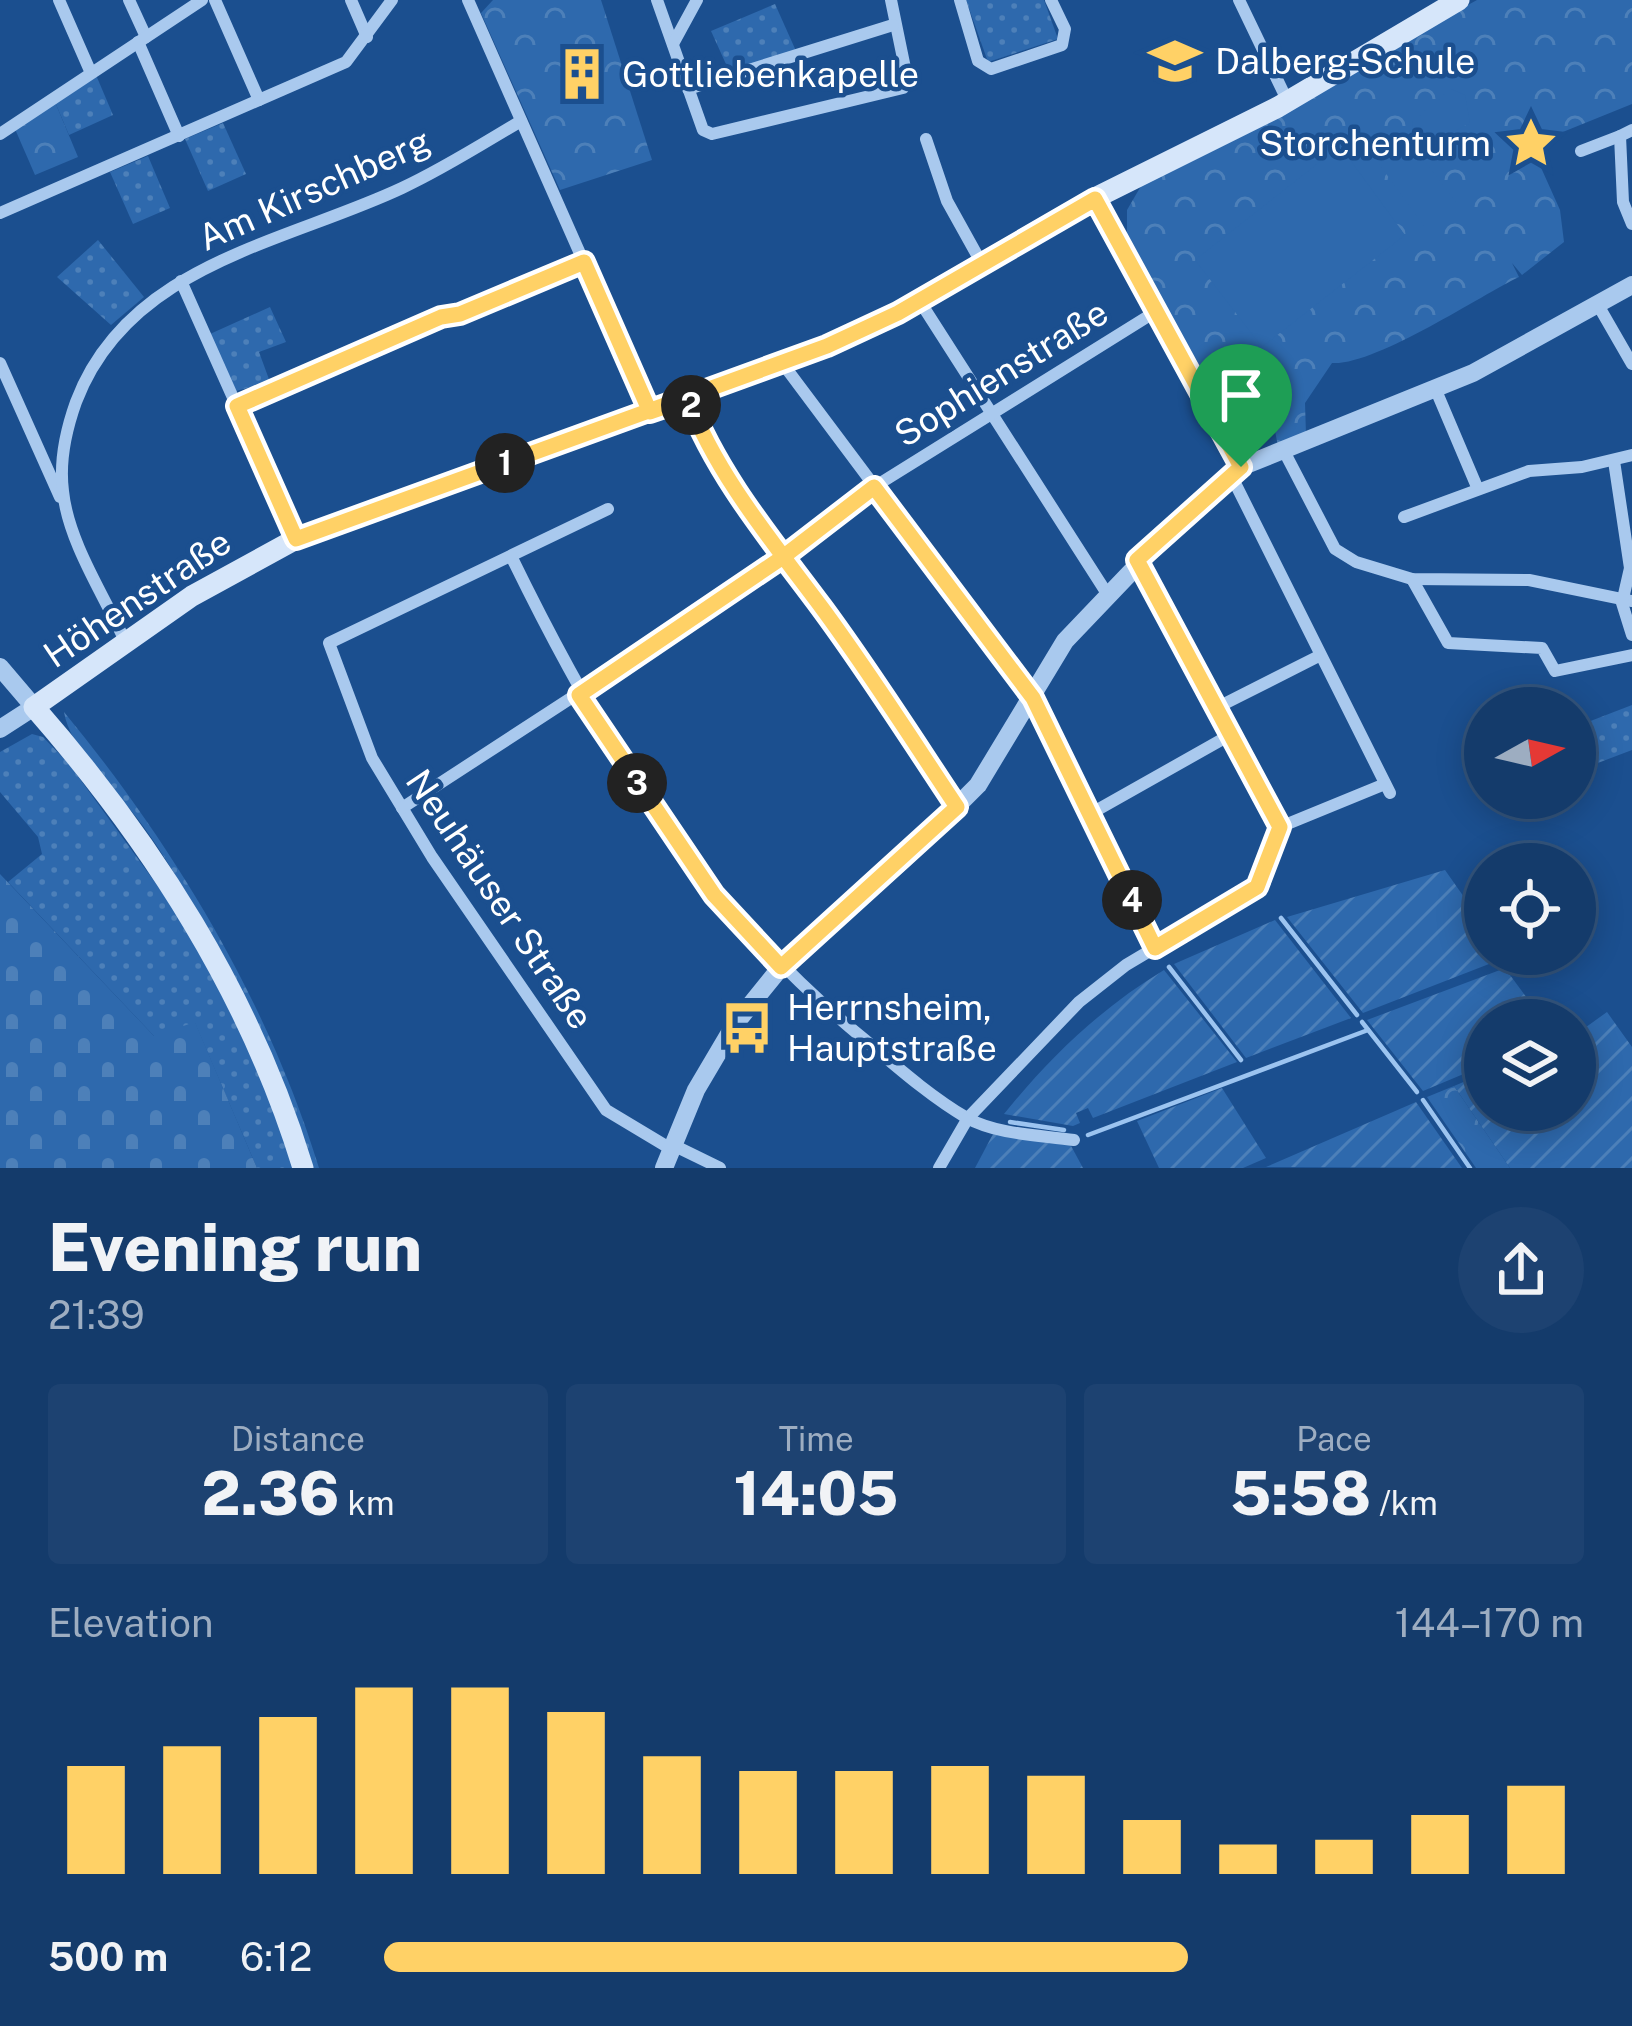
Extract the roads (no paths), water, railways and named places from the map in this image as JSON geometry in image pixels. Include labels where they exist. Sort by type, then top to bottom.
[{"type":"main road","name":"Höhenstraße","points":[[34,706],[217,580],[296,539],[783,364],[920,299],[1095,199],[1288,102],[1459,0]]},
{"type":"main road","points":[[34,706],[121,813],[197,927],[265,1060],[303,1168]]},
{"type":"street","points":[[59,0],[91,73]]},
{"type":"street","points":[[129,0],[179,136]]},
{"type":"street","points":[[0,134],[202,0]]},
{"type":"street","points":[[215,0],[259,100]]},
{"type":"street","points":[[351,0],[367,37]]},
{"type":"street","points":[[0,213],[346,62],[392,0]]},
{"type":"street","points":[[484,0],[469,3],[650,412]]},
{"type":"street","points":[[657,0],[704,130],[712,134],[900,90],[907,78],[890,0]]},
{"type":"street","points":[[673,44],[698,0]]},
{"type":"street","points":[[960,0],[978,61],[991,69],[1062,45],[1065,29],[1051,0]]},
{"type":"street","points":[[1239,0],[1288,102]]},
{"type":"street","points":[[688,89],[893,25]]},
{"type":"street","name":"Am Kirschberg","points":[[126,643],[66,509],[63,449],[89,371],[115,334],[182,281],[254,244],[400,189],[521,121]]},
{"type":"street","points":[[1580,152],[1626,133],[1623,202],[1632,224]]},
{"type":"street","points":[[926,139],[946,201],[983,265]]},
{"type":"street","points":[[939,1168],[968,1118],[1079,1002],[1155,948],[1257,887],[1280,827],[1387,789],[1317,656],[1236,471],[1095,199]]},
{"type":"street","points":[[237,406],[441,317],[460,314],[584,262]]},
{"type":"street","points":[[182,281],[296,539]]},
{"type":"street","points":[[670,1154],[712,1059],[781,967],[957,807],[992,767],[1066,641],[1137,560],[1236,471],[1514,352],[1632,285]]},
{"type":"street","points":[[920,299],[990,416],[1106,592]]},
{"type":"street","points":[[1598,305],[1632,364]]},
{"type":"street","name":"Sophienstraße","points":[[402,808],[783,557],[874,487],[1155,312]]},
{"type":"street","points":[[0,363],[66,509]]},
{"type":"street","points":[[783,364],[1033,698],[1155,948]]},
{"type":"street","points":[[1435,388],[1477,487]]},
{"type":"street","points":[[688,399],[708,446],[957,807]]},
{"type":"street","points":[[1285,453],[1335,549],[1356,562],[1412,579],[1529,580],[1627,603]]},
{"type":"street","points":[[1404,517],[1529,471],[1632,455]]},
{"type":"street","points":[[1614,461],[1630,568],[1627,603],[1632,635]]},
{"type":"street","points":[[608,509],[511,556],[579,695],[714,895],[781,967],[898,1067],[968,1118],[997,1129],[1074,1140]]},
{"type":"street","name":"Neuhäuser Straße","points":[[511,556],[329,643],[365,742],[402,808],[606,1110],[670,1154],[720,1168]]},
{"type":"street","points":[[1137,560],[1280,827]]},
{"type":"street","points":[[1412,579],[1448,643],[1542,648],[1555,671],[1632,655]]},
{"type":"street","points":[[1216,708],[1317,656]]},
{"type":"street","points":[[0,667],[34,706]]},
{"type":"street","name":"Höhenstraße","points":[[0,729],[34,706]]},
{"type":"street","points":[[1090,814],[1230,735]]},
{"type":"waterway","points":[[1281,918],[1357,1015]]},
{"type":"waterway","points":[[1169,967],[1241,1060]]},
{"type":"waterway","points":[[1362,1022],[1417,1092]]},
{"type":"waterway","points":[[1088,1135],[1368,1030]]},
{"type":"waterway","points":[[1423,1100],[1470,1168]]},
{"type":"waterway","points":[[1010,1122],[1064,1130]]},
{"type":"place","name":"Dalberg-Schule","points":[[1175,61]]},
{"type":"place","name":"Gottliebenkapelle","points":[[582,74]]},
{"type":"place","name":"Storchenturm","points":[[1531,143]]},
{"type":"place","name":"Herrnsheim, Hauptstraße","points":[[747,1028]]}]
